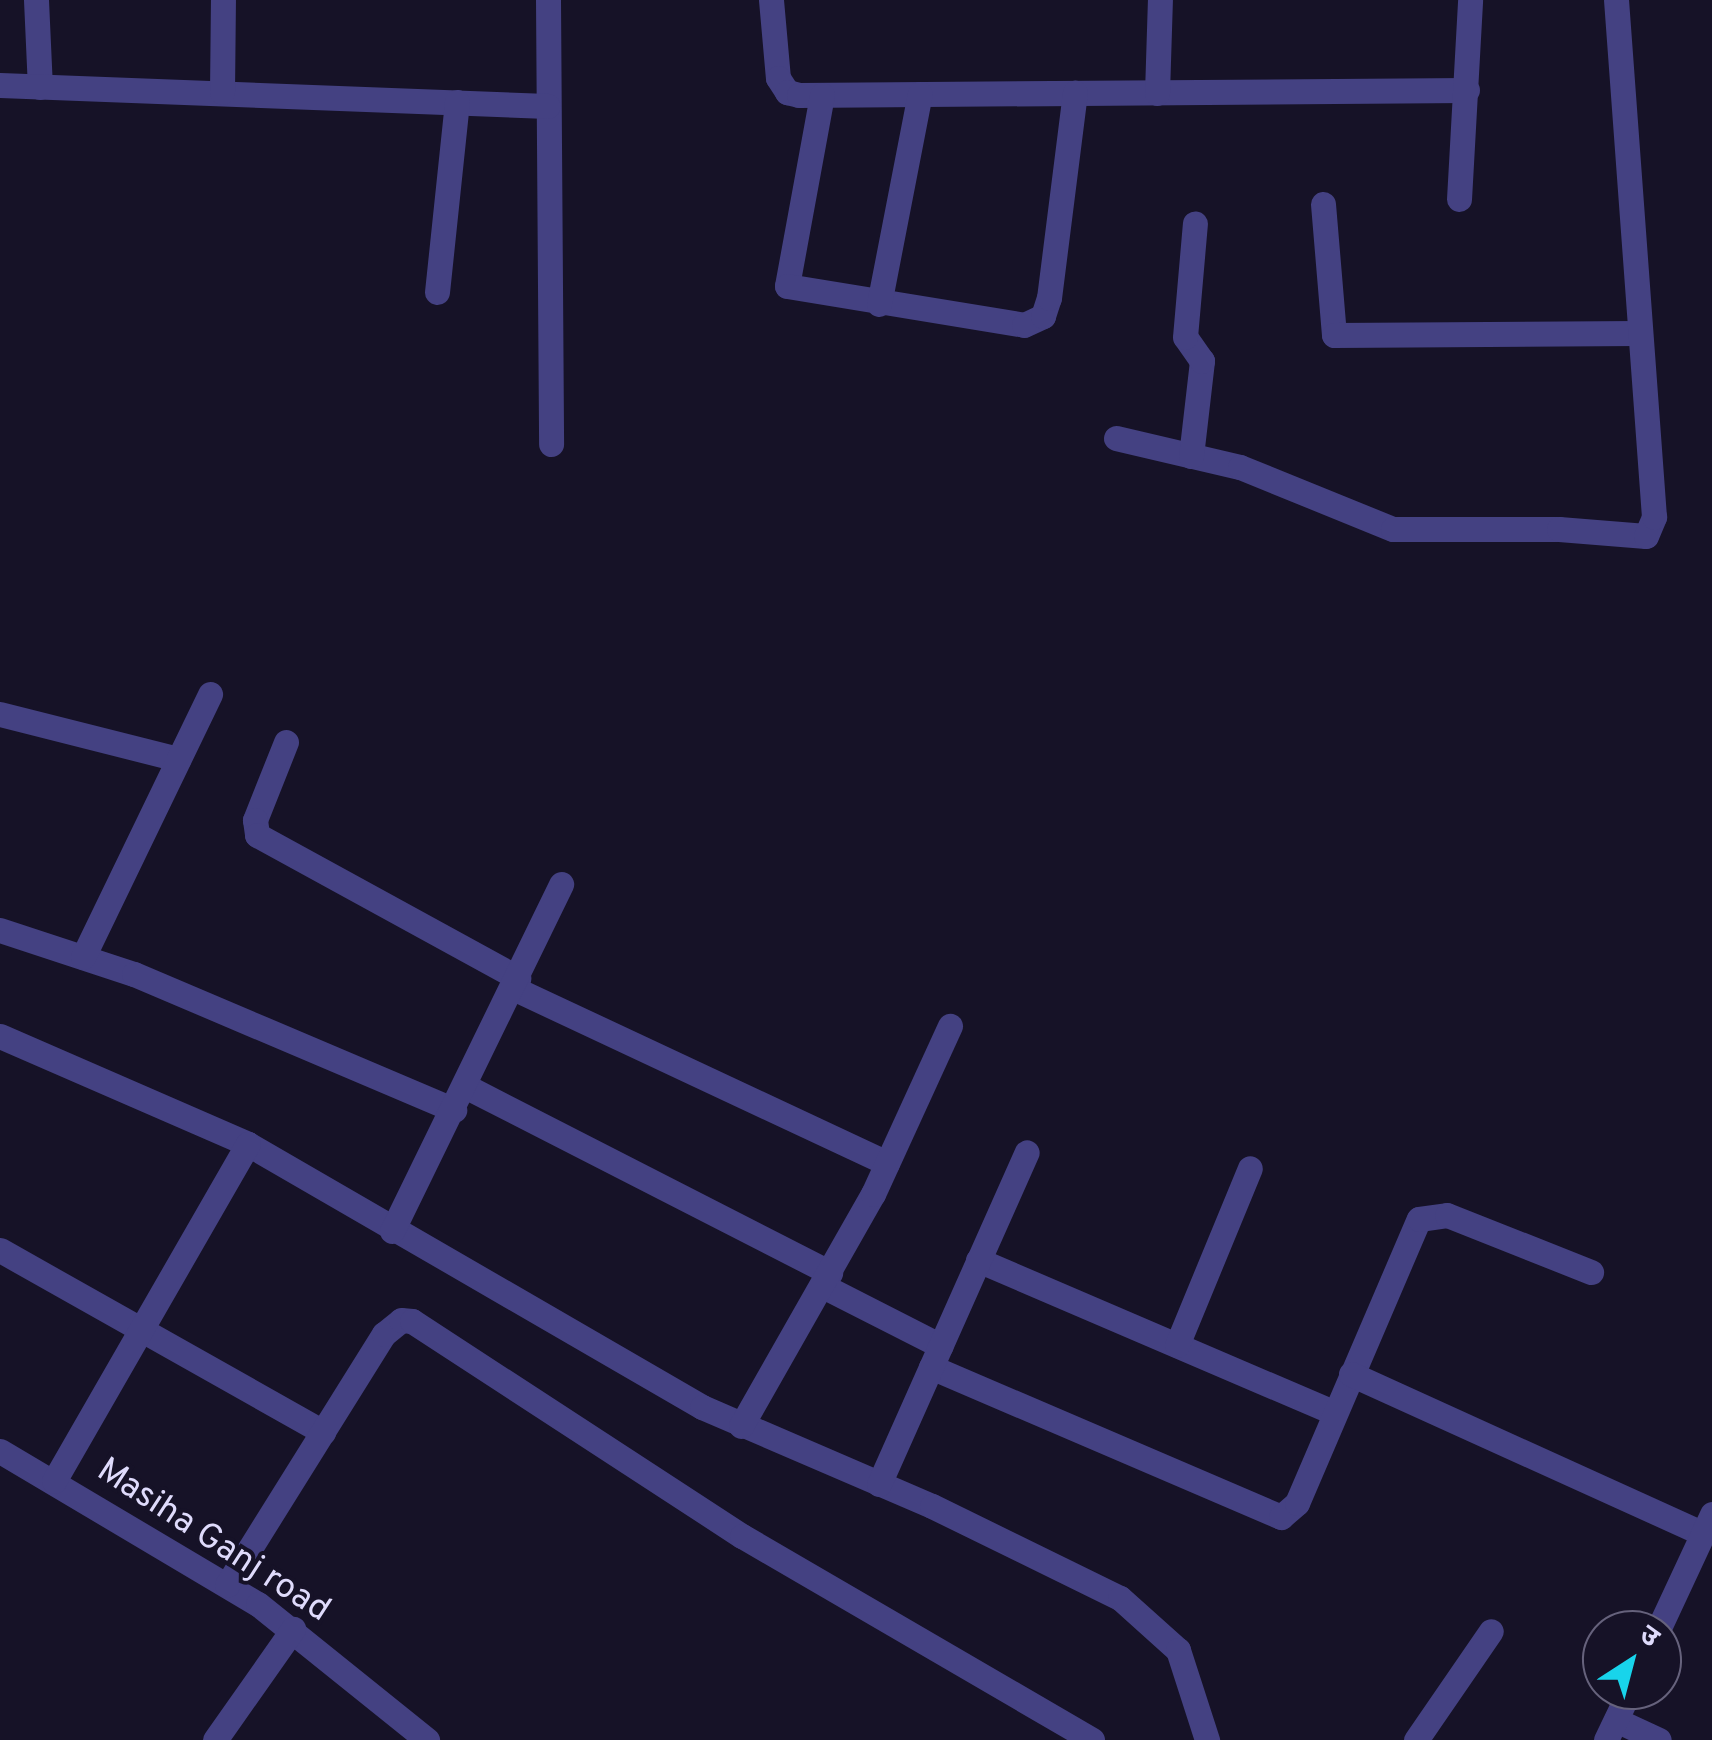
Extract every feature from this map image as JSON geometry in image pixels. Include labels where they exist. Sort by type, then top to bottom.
[{"type":"street","points":[[36,0],[40,87]]},
{"type":"street","points":[[222,92],[223,0]]},
{"type":"street","points":[[548,0],[551,444]]},
{"type":"street","points":[[772,0],[780,84],[792,94],[1468,90]]},
{"type":"street","points":[[1157,92],[1160,0]]},
{"type":"street","points":[[1459,200],[1470,0]]},
{"type":"street","points":[[1116,438],[1278,481],[1393,529],[1559,529],[1639,539],[1650,532],[1654,517],[1616,0]]},
{"type":"street","points":[[0,86],[548,106]]},
{"type":"street","points":[[822,95],[787,286],[879,304],[1024,324],[1043,316],[1076,93]]},
{"type":"street","points":[[879,304],[920,94]]},
{"type":"street","points":[[437,292],[457,102]]},
{"type":"street","points":[[1323,204],[1334,335],[1638,332]]},
{"type":"street","points":[[1191,456],[1202,361],[1185,337],[1194,223]]},
{"type":"street","points":[[83,957],[210,694]]},
{"type":"street","points":[[0,714],[178,759]]},
{"type":"street","points":[[286,742],[254,820],[257,835],[515,983],[887,1163]]},
{"type":"street","points":[[392,1231],[461,1098],[561,884]]},
{"type":"street","points":[[0,930],[83,957],[461,1098],[827,1280],[936,1356],[1282,1518],[1293,1511],[1408,1236],[1432,1212],[1591,1272]]},
{"type":"street","points":[[741,1426],[827,1280],[887,1163],[950,1026]]},
{"type":"street","points":[[0,1036],[248,1144],[392,1231],[741,1426],[879,1484],[1142,1612],[1178,1650],[1206,1740]]},
{"type":"street","points":[[54,1481],[248,1144]]},
{"type":"street","points":[[879,1484],[1026,1152]]},
{"type":"street","points":[[1177,1345],[1250,1168]]},
{"type":"street","points":[[0,1250],[323,1432]]},
{"type":"street","points":[[978,1260],[1334,1413]]},
{"type":"street","points":[[227,1585],[384,1334],[401,1320],[412,1321],[742,1536],[1092,1740]]},
{"type":"street","points":[[1351,1374],[1707,1524],[1667,1610]]},
{"type":"street","name":"Masiha Ganj road","points":[[0,1451],[227,1585],[293,1629],[427,1740]]},
{"type":"street","points":[[215,1740],[293,1629]]},
{"type":"street","points":[[1416,1740],[1491,1631]]},
{"type":"street","points":[[1611,1730],[1659,1740]]}]
